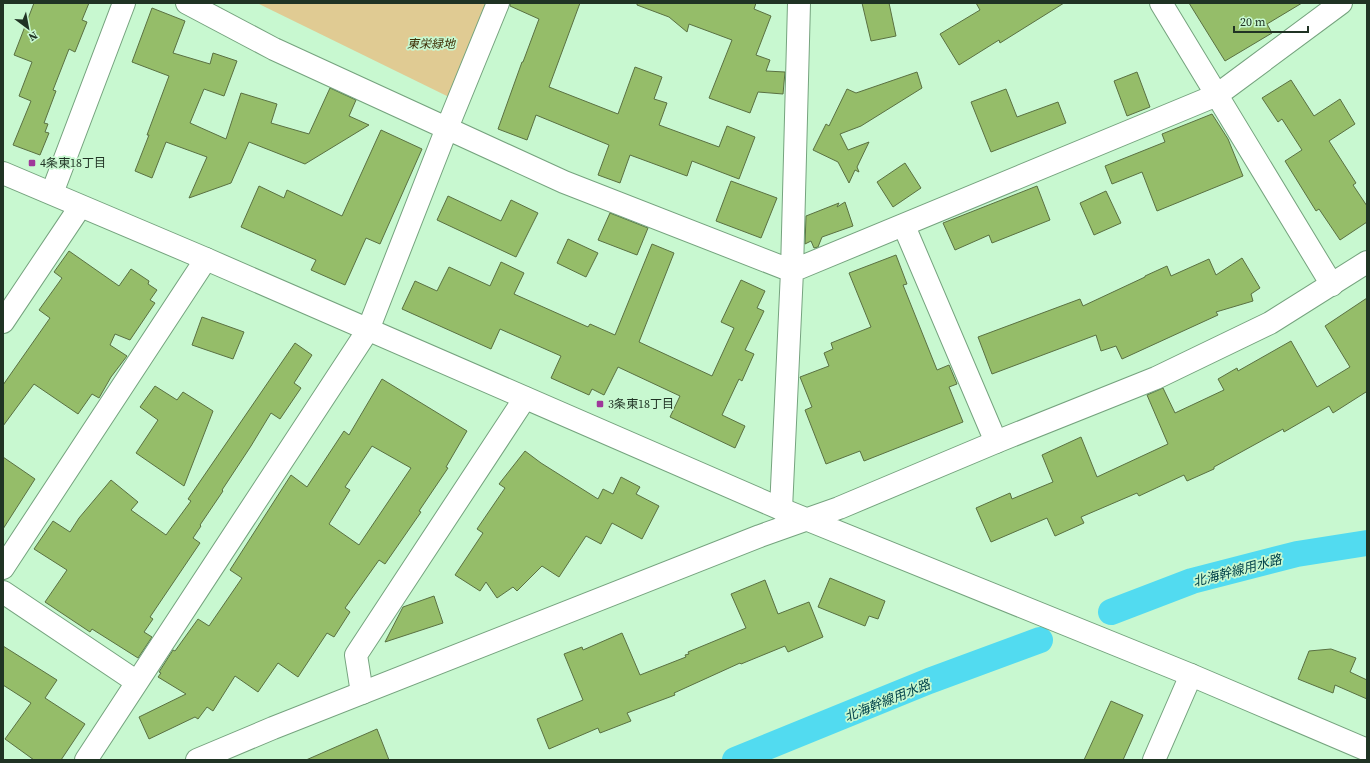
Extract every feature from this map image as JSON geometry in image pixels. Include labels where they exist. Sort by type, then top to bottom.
[{"type":"street","points":[[52,193],[124,3]]},
{"type":"street","points":[[187,3],[274,49],[564,182],[792,271],[904,226],[1217,95],[1341,3]]},
{"type":"street","points":[[86,760],[368,330],[447,128],[498,3]]},
{"type":"street","points":[[781,509],[792,271],[799,3]]},
{"type":"street","points":[[1161,3],[1332,285]]},
{"type":"street","points":[[3,173],[52,193],[80,207],[206,259],[781,509],[1109,641],[1367,750]]},
{"type":"street","points":[[3,322],[80,207]]},
{"type":"street","points":[[904,226],[996,442]]},
{"type":"street","points":[[3,568],[206,259]]},
{"type":"street","points":[[196,760],[760,536],[808,520],[1156,378],[1270,322],[1367,262]]},
{"type":"street","points":[[362,693],[356,654],[524,398]]},
{"type":"street","points":[[3,592],[137,682]]},
{"type":"street","points":[[1154,760],[1191,675]]},
{"type":"green space","name":"東栄緑地","points":[[257,3],[494,3],[451,98]]},
{"type":"building","points":[[34,3],[89,3],[82,20],[87,22],[75,52],[69,49],[53,90],[56,91],[44,123],[48,124],[45,132],[49,133],[40,155],[13,145],[31,101],[19,96],[32,62],[14,55]]},
{"type":"building","points":[[510,3],[580,3],[549,87],[618,114],[635,67],[662,77],[654,99],[667,103],[659,125],[719,147],[727,126],[755,137],[739,179],[692,161],[687,176],[630,155],[620,183],[598,175],[609,145],[536,115],[527,140],[498,129],[539,19],[510,6]]},
{"type":"building","points":[[637,3],[756,3],[754,9],[771,16],[756,55],[770,60],[766,71],[785,72],[783,94],[758,92],[750,113],[709,98],[732,40],[689,24],[687,32],[669,17],[637,5]]},
{"type":"building","points":[[862,3],[889,3],[896,36],[871,41]]},
{"type":"building","points":[[976,3],[1064,3],[1000,43],[999,40],[959,65],[940,34],[980,10]]},
{"type":"building","points":[[1189,3],[1302,3],[1267,24],[1272,33],[1225,61]]},
{"type":"building","points":[[152,8],[185,21],[173,53],[210,64],[213,53],[237,61],[224,96],[204,89],[190,123],[226,139],[241,93],[277,104],[271,123],[309,134],[330,88],[356,100],[349,116],[369,125],[305,164],[249,142],[231,183],[189,198],[207,157],[166,142],[152,178],[135,171],[169,76],[132,62]]},
{"type":"building","points":[[917,72],[922,88],[861,126],[840,134],[848,150],[869,142],[857,167],[859,172],[855,170],[849,183],[838,162],[813,150],[826,124],[829,126],[847,89],[856,93]]},
{"type":"building","points":[[1137,72],[1150,107],[1127,116],[1114,81]]},
{"type":"building","points":[[1291,80],[1314,116],[1340,99],[1355,124],[1329,141],[1356,183],[1353,185],[1367,206],[1367,222],[1340,240],[1319,209],[1316,211],[1285,161],[1302,150],[1282,119],[1278,122],[1262,98]]},
{"type":"building","points":[[1006,89],[1017,117],[1058,102],[1066,123],[991,152],[971,102]]},
{"type":"building","points":[[1212,114],[1228,139],[1243,176],[1157,211],[1142,172],[1112,184],[1105,166],[1165,142],[1162,134]]},
{"type":"building","points":[[381,130],[422,149],[380,244],[366,238],[345,285],[311,270],[316,260],[241,227],[259,186],[284,198],[287,190],[342,216]]},
{"type":"building","points":[[905,163],[921,188],[893,207],[877,182]]},
{"type":"building","points":[[731,181],[777,198],[761,238],[716,221]]},
{"type":"building","points":[[1037,186],[1050,220],[992,243],[989,235],[955,250],[943,223]]},
{"type":"building","points":[[1106,191],[1121,223],[1094,235],[1080,203]]},
{"type":"building","points":[[448,196],[501,221],[511,200],[538,213],[516,257],[437,220]]},
{"type":"building","points":[[845,202],[853,226],[822,237],[818,247],[814,248],[811,241],[805,244],[806,216],[839,203],[837,207]]},
{"type":"building","points":[[610,213],[648,228],[637,255],[598,240]]},
{"type":"building","points":[[568,239],[598,253],[586,277],[557,263]]},
{"type":"building","points":[[652,244],[674,253],[639,342],[712,376],[734,328],[721,322],[741,280],[765,291],[757,308],[764,311],[745,350],[754,354],[742,381],[739,379],[722,415],[745,426],[735,448],[670,417],[680,396],[618,367],[604,395],[592,389],[589,395],[551,378],[561,356],[500,329],[491,349],[402,309],[415,281],[437,291],[449,267],[490,286],[501,262],[524,273],[514,294],[588,327],[590,324],[615,335]]},
{"type":"building","points":[[69,251],[119,286],[131,269],[149,281],[148,284],[157,290],[150,300],[155,303],[130,340],[115,334],[110,345],[127,356],[111,377],[99,398],[92,394],[78,414],[34,384],[3,426],[3,385],[50,318],[39,310],[62,278],[54,272]]},
{"type":"building","points":[[896,255],[907,284],[903,285],[937,370],[949,365],[957,384],[949,387],[963,422],[864,461],[860,451],[826,464],[805,410],[812,407],[800,377],[829,366],[824,353],[833,349],[831,343],[871,327],[849,273]]},
{"type":"building","points":[[1242,258],[1260,288],[1251,294],[1253,301],[1216,312],[1218,315],[1122,359],[1116,346],[1101,351],[1096,335],[992,374],[978,337],[1080,299],[1083,306],[1167,266],[1171,276],[1209,259],[1216,275]]},
{"type":"building","points":[[1367,298],[1367,393],[1366,392],[1333,413],[1329,406],[1284,432],[1283,429],[1214,467],[1214,469],[1187,481],[1184,475],[1139,496],[1137,493],[1081,517],[1084,523],[1055,536],[1047,518],[991,542],[976,508],[1010,493],[1012,499],[1053,482],[1042,455],[1081,437],[1097,477],[1168,444],[1147,395],[1163,388],[1175,413],[1224,390],[1218,379],[1237,368],[1238,371],[1291,341],[1317,387],[1350,367],[1325,326]]},
{"type":"building","points":[[202,317],[244,332],[233,359],[192,345]]},
{"type":"building","points":[[295,343],[312,355],[294,383],[301,388],[280,419],[271,413],[222,490],[223,491],[200,525],[201,526],[193,538],[200,543],[150,617],[153,619],[144,632],[152,637],[138,658],[92,629],[90,632],[45,602],[67,570],[34,549],[53,521],[70,532],[79,518],[111,480],[138,502],[131,510],[166,535],[191,501],[188,499]]},
{"type":"building","points":[[382,379],[467,431],[446,467],[448,468],[419,511],[421,512],[385,564],[379,560],[345,608],[350,612],[334,637],[327,633],[298,677],[278,663],[258,692],[235,676],[213,711],[207,707],[198,719],[195,717],[149,739],[139,717],[186,694],[158,677],[161,673],[159,672],[173,650],[175,651],[198,619],[209,626],[242,578],[230,570],[291,475],[307,487],[344,431],[349,435]],"holes":[[[372,446],[411,468],[359,545],[329,524],[350,490],[345,487]]]},
{"type":"building","points":[[155,386],[177,400],[183,392],[213,411],[184,486],[136,453],[158,420],[140,407]]},
{"type":"building","points":[[525,451],[541,463],[598,499],[603,489],[613,494],[621,477],[640,487],[636,494],[659,506],[642,539],[612,523],[601,544],[586,536],[559,577],[542,566],[517,591],[513,587],[497,598],[486,582],[480,591],[455,575],[483,533],[477,529],[505,488],[499,484]]},
{"type":"building","points":[[3,457],[35,479],[3,529]]},
{"type":"building","points":[[830,578],[885,601],[878,619],[869,616],[865,626],[818,607]]},
{"type":"building","points":[[765,580],[778,614],[809,602],[823,637],[788,652],[785,646],[741,664],[740,663],[674,693],[675,695],[627,713],[631,721],[600,733],[598,728],[549,749],[537,719],[583,700],[564,654],[582,647],[583,650],[622,633],[640,675],[686,657],[685,655],[689,654],[688,652],[746,628],[731,594]]},
{"type":"building","points":[[434,596],[443,623],[385,642],[403,607]]},
{"type":"building","points":[[3,646],[57,680],[45,698],[85,724],[61,760],[34,760],[5,739],[31,703],[3,685]]},
{"type":"building","points":[[1331,649],[1356,658],[1350,672],[1367,680],[1367,699],[1335,685],[1333,693],[1298,679],[1309,651]]},
{"type":"building","points":[[1111,701],[1143,715],[1123,760],[1084,760]]},
{"type":"building","points":[[377,729],[389,760],[306,760]]},
{"type":"waterway","name":"北海幹線用水路","points":[[1111,612],[1192,581],[1297,554],[1367,543]]},
{"type":"waterway","name":"北海幹線用水路","points":[[735,760],[929,681],[1040,640]]},
{"type":"place","name":"4条東18丁目","points":[[32,163]]},
{"type":"place","name":"3条東18丁目","points":[[600,404]]}]
